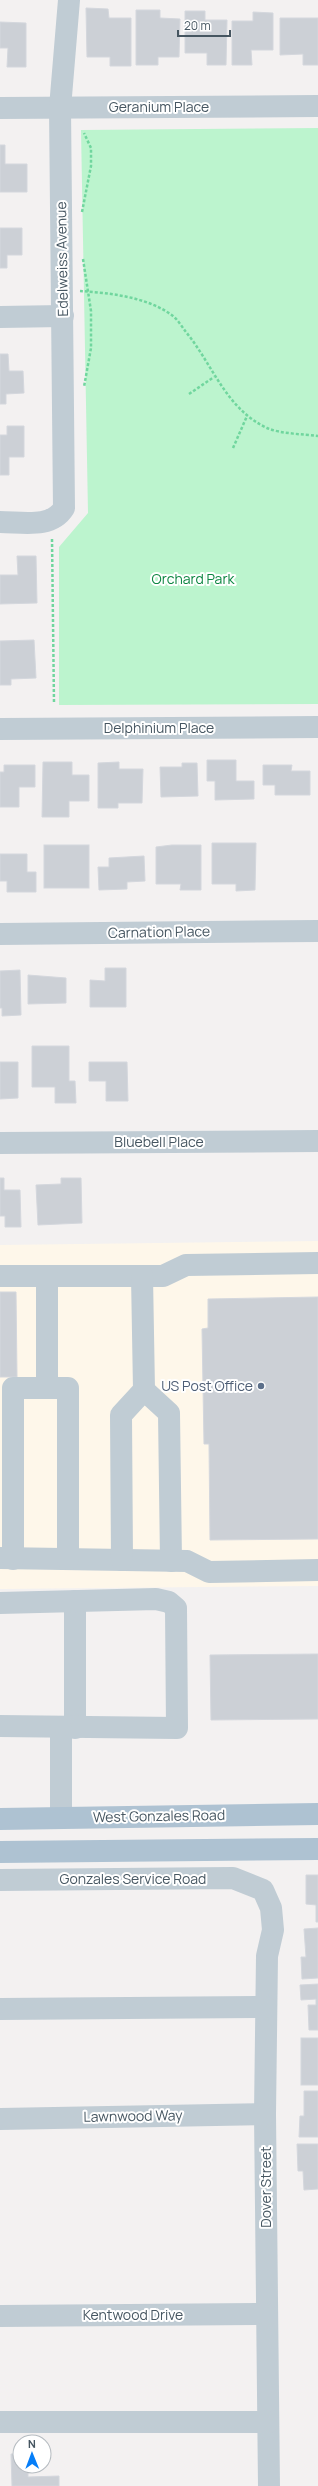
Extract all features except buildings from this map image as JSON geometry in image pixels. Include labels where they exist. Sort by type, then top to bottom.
[{"type":"main road","name":"West Gonzales Road","points":[[0,1819],[318,1814]]},
{"type":"main road","points":[[0,1852],[318,1849]]},
{"type":"street","name":"Edelweiss Avenue","points":[[0,522],[43,523],[59,517],[64,508],[60,108],[68,0]]},
{"type":"street","name":"Geranium Place","points":[[0,108],[318,106]]},
{"type":"street","points":[[0,317],[63,316]]},
{"type":"street","name":"Delphinium Place","points":[[0,729],[318,727]]},
{"type":"street","name":"Carnation Place","points":[[0,934],[318,931]]},
{"type":"street","name":"Bluebell Place","points":[[0,1143],[318,1141]]},
{"type":"street","points":[[0,1276],[152,1276],[186,1265],[318,1263]]},
{"type":"street","points":[[47,1276],[47,1387]]},
{"type":"street","points":[[122,1560],[121,1415],[144,1390],[152,1276]]},
{"type":"street","points":[[68,1559],[68,1388],[13,1388],[7,1558],[187,1561],[209,1572],[318,1570]]},
{"type":"street","points":[[144,1390],[169,1413],[171,1561]]},
{"type":"street","points":[[0,1603],[156,1599],[169,1602],[176,1608],[177,1728],[68,1728],[0,1726]]},
{"type":"street","points":[[61,1818],[75,1601]]},
{"type":"street","name":"Gonzales Service Road","points":[[0,1880],[233,1878],[263,1890]]},
{"type":"street","name":"Dover Street","points":[[263,1890],[271,1908],[272,1930],[267,1956],[265,2114],[269,2486]]},
{"type":"street","points":[[0,2009],[266,2008]]},
{"type":"street","name":"Lawnwood Way","points":[[0,2119],[265,2114]]},
{"type":"street","name":"Kentwood Drive","points":[[0,2316],[267,2314]]},
{"type":"street","points":[[0,2422],[268,2422]]},
{"type":"path","points":[[82,217],[91,166],[91,148],[84,133]]},
{"type":"path","points":[[83,257],[88,292]]},
{"type":"path","points":[[74,290],[134,299],[159,308],[174,317],[194,341],[214,377],[240,411],[268,428],[318,436]]},
{"type":"path","points":[[189,394],[214,377]]},
{"type":"path","points":[[233,448],[247,415]]},
{"type":"shaded area","points":[[318,1241],[318,1586],[0,1589],[0,1245]]},
{"type":"green space","name":"Orchard Park","points":[[318,128],[318,704],[59,705],[59,547],[88,513],[81,130]]},
{"type":"place","name":"US Post Office","points":[[261,1386]]}]
